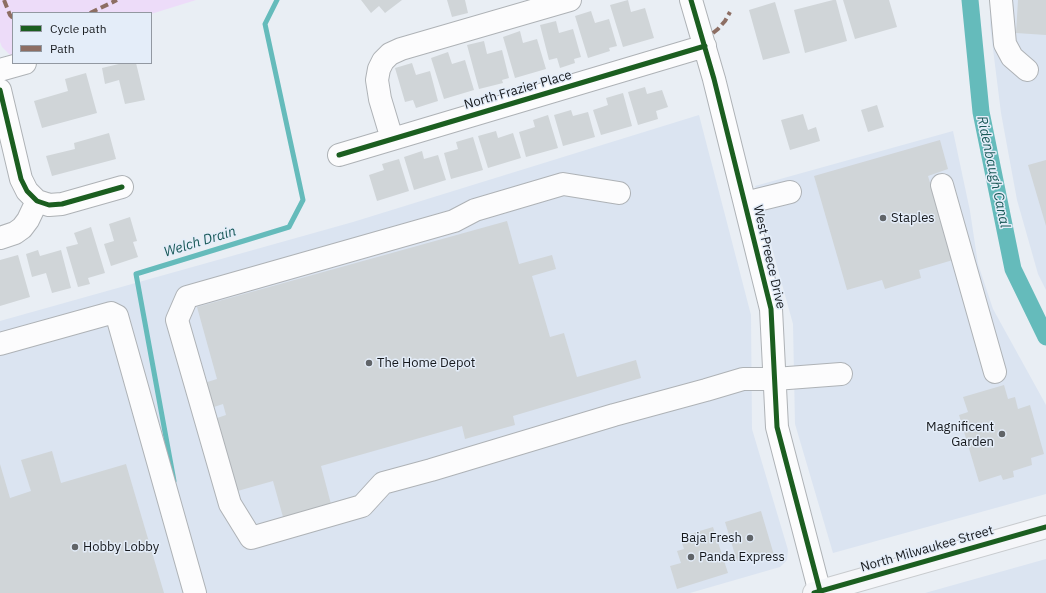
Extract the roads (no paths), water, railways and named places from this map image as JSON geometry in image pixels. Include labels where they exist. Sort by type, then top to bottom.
[{"type":"main road","name":"North Milwaukee Street","points":[[818,592],[1046,527]]},
{"type":"street","points":[[392,139],[380,99],[378,80],[379,69],[383,60],[390,54],[401,49],[570,0]]},
{"type":"street","name":"West Preece Drive","points":[[691,0],[716,86],[772,309],[777,427],[818,592]]},
{"type":"street","points":[[1001,0],[1005,44],[1012,57],[1027,70]]},
{"type":"street","name":"North Frazier Place","points":[[339,155],[705,46]]},
{"type":"street","points":[[0,70],[21,64]]},
{"type":"street","points":[[0,90],[21,179],[27,191],[38,201],[49,205],[62,204],[122,187]]},
{"type":"street","points":[[619,193],[563,184],[475,210],[454,220],[187,297],[177,320],[230,504],[251,538],[362,506],[383,483],[614,415],[743,379],[775,379],[842,374]]},
{"type":"street","points":[[942,185],[995,372]]},
{"type":"street","points":[[745,203],[790,192]]},
{"type":"street","points":[[0,238],[15,234],[22,228],[38,201]]},
{"type":"street","points":[[0,344],[111,312],[117,316],[196,593]]},
{"type":"waterway","name":"Welch Drain","points":[[174,481],[136,274],[289,227],[303,200],[265,24],[277,0]]},
{"type":"waterway","name":"Ridenbaugh Canal","points":[[970,0],[981,112],[1013,269],[1046,337]]},
{"type":"place","name":"Staples","points":[[883,218]]},
{"type":"place","name":"The Home Depot","points":[[369,363]]},
{"type":"place","name":"Magnificent Garden","points":[[1002,434]]},
{"type":"place","name":"Baja Fresh","points":[[750,538]]},
{"type":"place","name":"Hobby Lobby","points":[[75,547]]},
{"type":"place","name":"Panda Express","points":[[691,557]]}]
